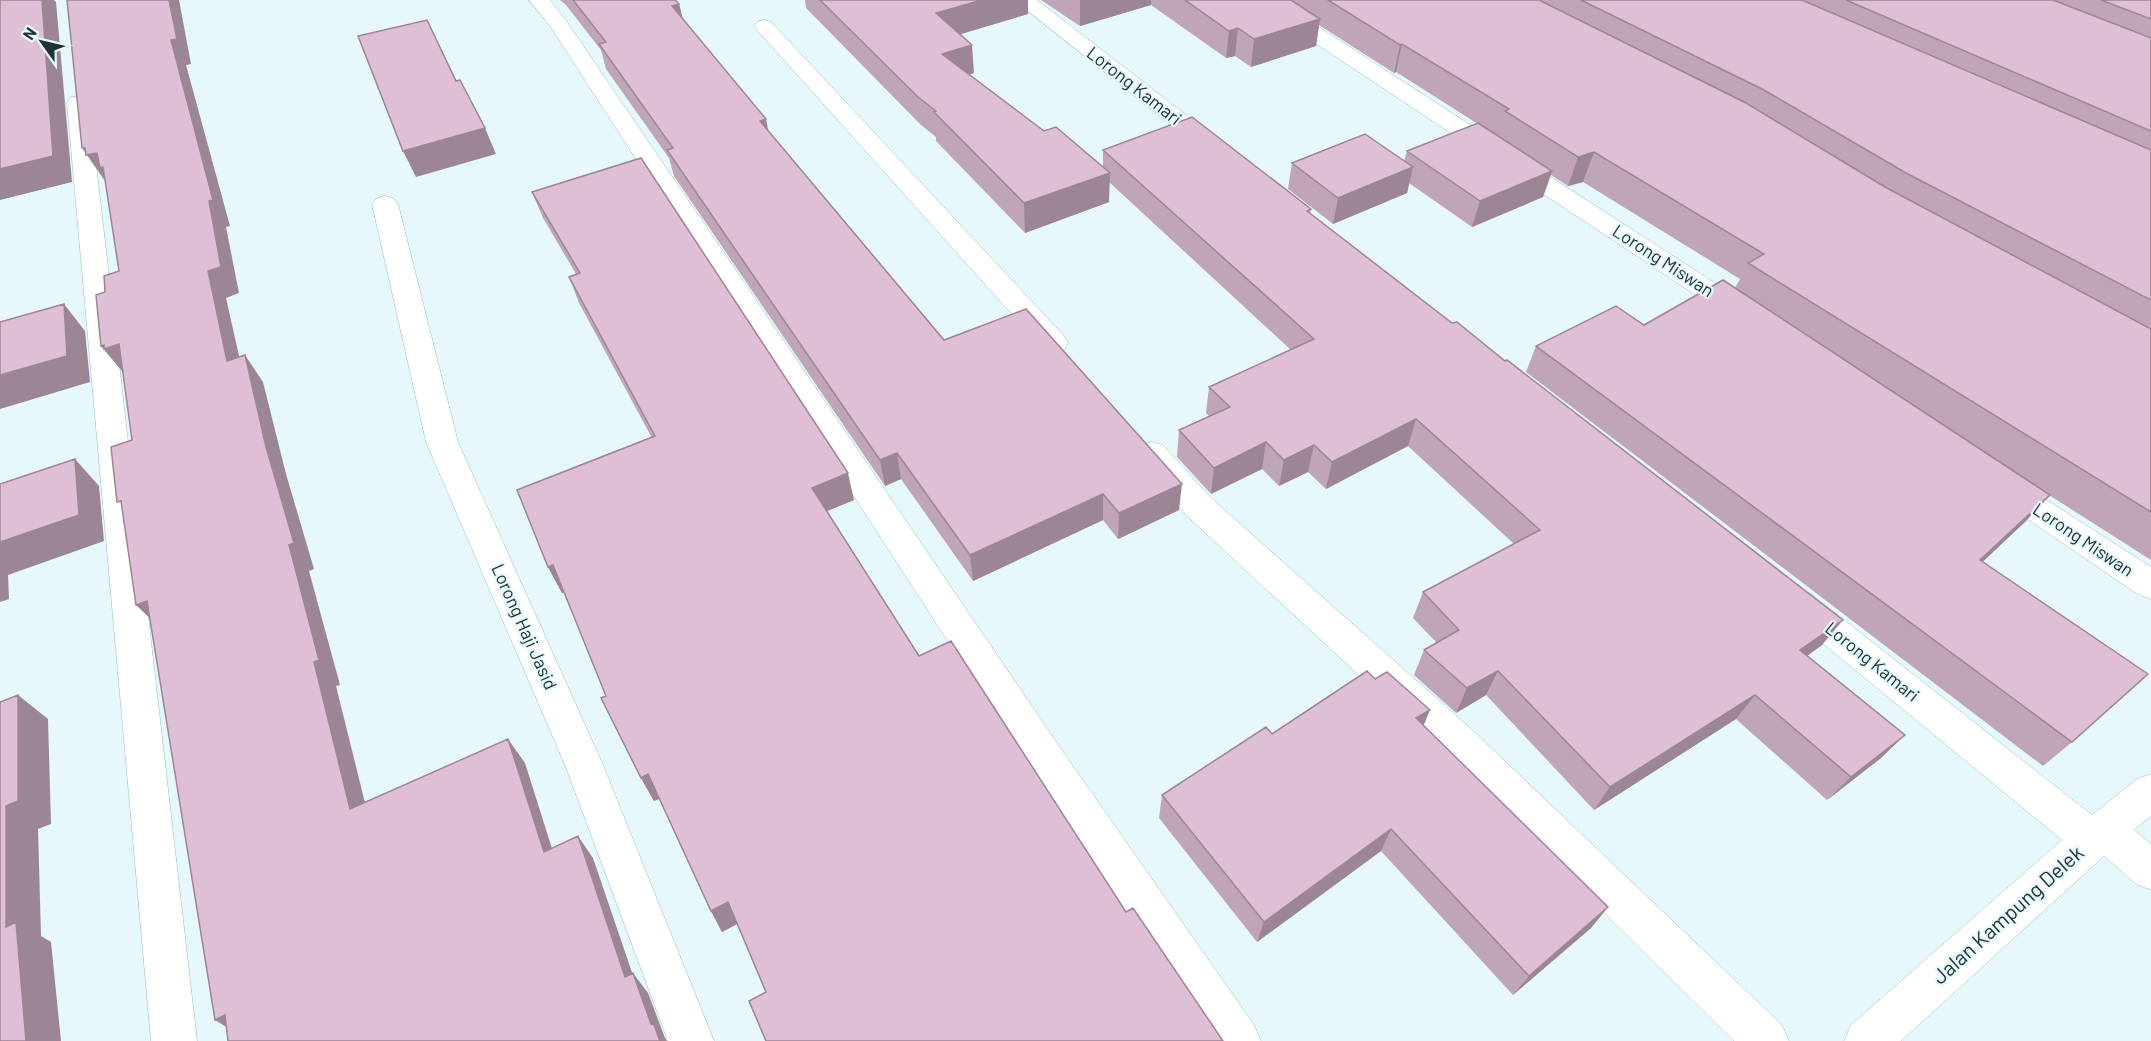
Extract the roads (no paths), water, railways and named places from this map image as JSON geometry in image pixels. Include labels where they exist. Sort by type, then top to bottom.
[{"type":"street","points":[[540,0],[558,23],[1045,758],[1238,1041]]},
{"type":"street","name":"Lorong Kamari","points":[[1024,0],[1235,164]]},
{"type":"street","name":"Lorong Miswan","points":[[1263,0],[1758,324]]},
{"type":"street","points":[[764,26],[1076,367]]},
{"type":"street","points":[[74,71],[174,1041]]},
{"type":"street","name":"Lorong Haji Jasid","points":[[384,204],[442,442],[584,765],[691,1041]]},
{"type":"street","points":[[1130,428],[1199,507],[1456,740],[1766,1041]]},
{"type":"street","name":"Lorong Miswan","points":[[1974,468],[2151,585]]},
{"type":"street","name":"Lorong Kamari","points":[[1773,583],[2099,836],[2151,870]]},
{"type":"street","name":"Jalan Kampung Delek","points":[[1867,1041],[2151,792]]}]
